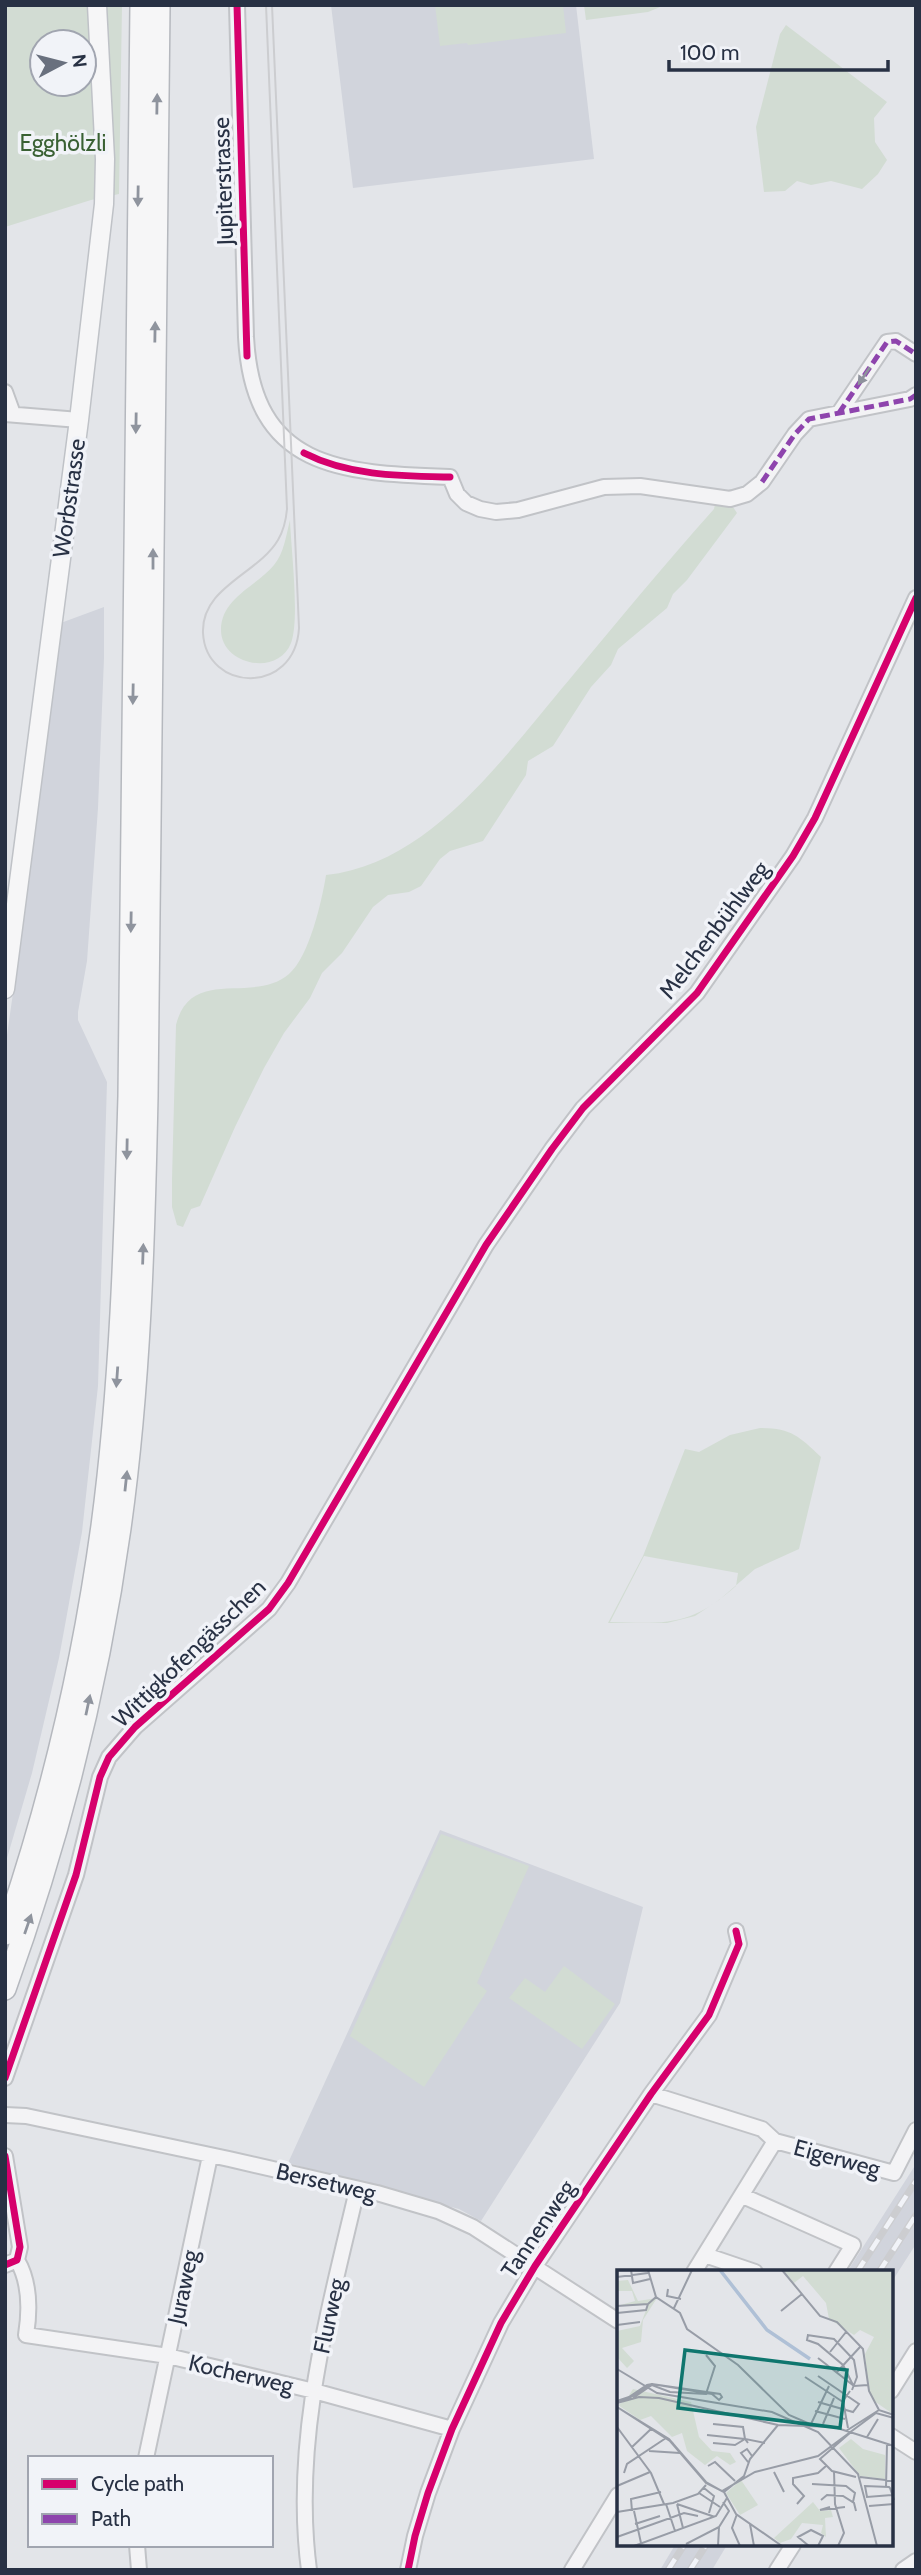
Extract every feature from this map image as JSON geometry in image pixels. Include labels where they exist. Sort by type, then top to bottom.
[{"type":"highway","points":[[5,1934],[48,1795],[80,1655],[102,1525],[118,1370],[129,1096],[141,5]]},
{"type":"highway","points":[[5,1989],[55,1838],[93,1682],[120,1529],[136,1372],[143,1253],[147,1097],[159,5]]},
{"type":"main road","name":"Worbstrasse","points":[[5,989],[79,420],[105,190],[97,5]]},
{"type":"street","name":"Jupiterstrasse","points":[[237,5],[247,356],[253,389],[261,408],[274,427],[295,447],[327,463],[351,469],[383,475],[450,477],[457,494],[466,503],[488,511],[518,510],[604,487],[640,486],[730,499],[747,494],[762,482],[795,434],[809,419],[916,395]]},
{"type":"street","points":[[839,413],[887,342],[896,341],[916,354]]},
{"type":"street","points":[[5,393],[9,414],[79,420]]},
{"type":"street","name":"Melchenbühlweg","points":[[463,1284],[485,1245],[583,1108],[697,993],[793,856],[819,808],[916,598]]},
{"type":"street","name":"Wittigkofengässchen","points":[[5,2078],[76,1875],[100,1777],[109,1757],[135,1727],[269,1609],[288,1583],[463,1284]]},
{"type":"street","name":"Tannenweg","points":[[408,2570],[428,2493],[452,2429],[501,2323],[535,2266],[709,2015],[739,1944],[736,1931]]},
{"type":"street","name":"Eigerweg","points":[[652,2095],[762,2129],[775,2141],[894,2173],[916,2130]]},
{"type":"street","name":"Bersetweg","points":[[5,2115],[26,2116],[210,2156],[408,2202],[456,2218],[617,2320]]},
{"type":"street","name":"Eigerweg","points":[[695,2270],[775,2141]]},
{"type":"street","points":[[5,2156],[20,2247],[11,2263]]},
{"type":"street","name":"Juraweg","points":[[146,2456],[210,2156]]},
{"type":"street","name":"Flurweg","points":[[309,2570],[304,2503],[314,2391],[326,2323],[357,2190]]},
{"type":"street","points":[[743,2196],[853,2245],[837,2270]]},
{"type":"street","points":[[705,2255],[749,2270]]},
{"type":"street","name":"Kocherweg","points":[[11,2263],[25,2277],[28,2310],[26,2335],[168,2356],[314,2391],[452,2429]]},
{"type":"street","points":[[893,2388],[916,2351]]},
{"type":"street","points":[[893,2437],[916,2452]]},
{"type":"street","points":[[572,2570],[617,2497]]},
{"type":"street","points":[[137,2547],[139,2570]]},
{"type":"street","points":[[777,2570],[792,2547]]},
{"type":"street","points":[[903,2570],[916,2561]]},
{"type":"shaded area","points":[[331,5],[576,5],[594,159],[353,188]]},
{"type":"shaded area","points":[[104,607],[98,808],[87,961],[78,1012],[78,1020],[107,1082],[98,1386],[82,1532],[59,1658],[32,1773],[5,1865],[5,1049],[58,624]]},
{"type":"shaded area","points":[[440,1830],[643,1907],[620,2003],[481,2221],[459,2209],[288,2163]]},
{"type":"shaded area","points":[[916,2164],[916,2244],[893,2280],[893,2270],[848,2270]]},
{"type":"shaded area","points":[[674,2547],[726,2547],[712,2570],[660,2570]]},
{"type":"green space","name":"Egghölzli","points":[[5,5],[122,5],[119,194],[5,227]]},
{"type":"green space","points":[[435,5],[563,5],[566,33],[440,46]]},
{"type":"green space","points":[[584,5],[665,5],[648,12],[586,20]]},
{"type":"green space","points":[[786,25],[887,102],[874,118],[875,142],[887,160],[878,174],[862,189],[831,181],[811,185],[797,181],[785,191],[764,192],[756,127],[780,34]]},
{"type":"green space","points":[[716,499],[729,501],[737,513],[687,580],[673,594],[667,608],[618,649],[611,665],[591,687],[553,746],[528,761],[526,775],[483,841],[450,851],[440,859],[421,886],[409,892],[388,895],[373,907],[342,953],[322,973],[310,998],[284,1033],[264,1068],[200,1206],[191,1209],[183,1227],[177,1225],[172,1207],[176,1025],[184,1007],[195,996],[209,991],[258,987],[274,983],[289,974],[303,955],[308,942],[318,913],[326,875],[364,867],[399,850],[432,828],[463,802],[519,741],[714,509]]},
{"type":"green space","points":[[290,520],[295,601],[291,643],[284,654],[275,660],[251,662],[230,652],[223,642],[223,619],[233,601],[267,573],[277,560]]},
{"type":"green space","points":[[760,1428],[794,1435],[821,1457],[799,1549],[755,1569],[736,1585],[738,1573],[644,1556],[610,1622],[647,1623],[608,1623],[643,1556],[685,1449],[699,1452],[730,1435]]},
{"type":"green space","points":[[713,1604],[695,1616],[667,1623],[647,1623],[678,1620]]},
{"type":"green space","points":[[441,1834],[529,1866],[477,1983],[487,1991],[424,2087],[350,2036]]},
{"type":"green space","points":[[564,1966],[615,2004],[582,2049],[509,1998],[525,1978],[545,1992]]},
{"type":"tram line","points":[[266,5],[287,509],[278,540],[269,552],[232,582],[211,604],[205,617],[203,633],[208,653],[219,667],[234,675],[251,678],[268,675],[283,666],[294,650],[299,628],[272,5]]},
{"type":"railway","points":[[858,2270],[916,2181]]},
{"type":"railway","points":[[880,2270],[916,2215]]},
{"type":"railway","points":[[668,2570],[683,2547]]},
{"type":"railway","points":[[690,2570],[705,2547]]},
{"type":"marked path","points":[[839,413],[887,342],[896,341],[916,354]]},
{"type":"marked path","points":[[762,482],[795,434],[809,419],[910,399],[916,395]]},
{"type":"cycle path","points":[[237,5],[247,356]]},
{"type":"cycle path","points":[[304,453],[321,461],[375,473],[450,477]]},
{"type":"cycle path","points":[[5,2078],[76,1875],[100,1777],[109,1757],[135,1727],[269,1609],[288,1583],[486,1245],[552,1149],[583,1108],[697,993],[793,856],[815,818],[916,598]]},
{"type":"cycle path","points":[[408,2570],[428,2493],[452,2429],[501,2323],[535,2266],[651,2094],[709,2015],[739,1944],[736,1931]]},
{"type":"cycle path","points":[[5,2156],[20,2247],[17,2260],[5,2265]]}]
